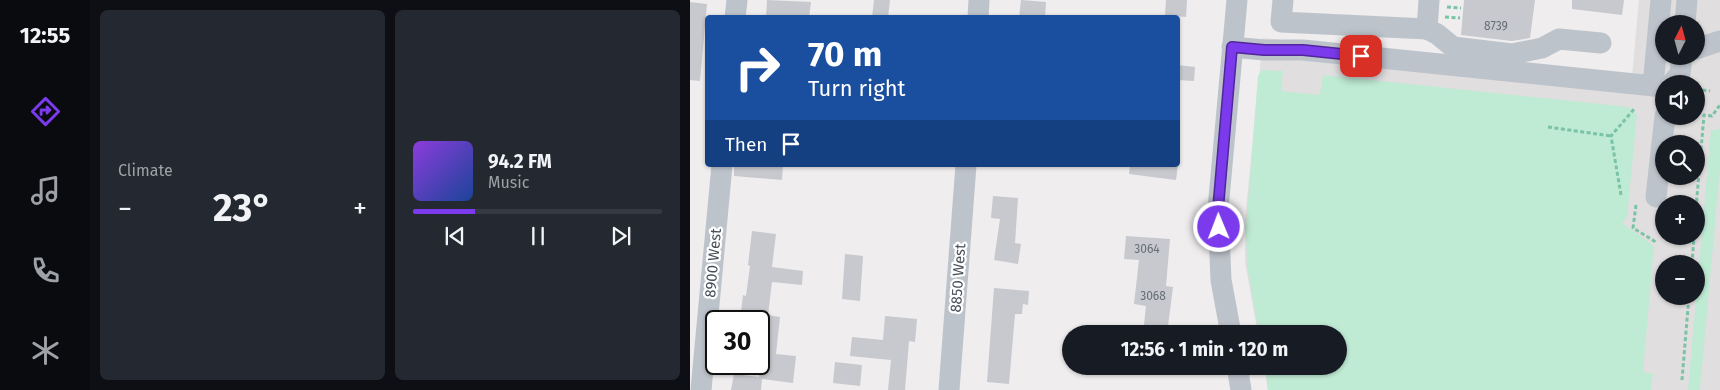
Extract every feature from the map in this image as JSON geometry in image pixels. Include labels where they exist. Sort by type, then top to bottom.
[{"type":"street","points":[[735,15],[737,0]]},
{"type":"street","points":[[978,15],[979,0]]},
{"type":"street","points":[[1229,325],[1221,280],[1218,209],[1237,0]]},
{"type":"street","points":[[1284,0],[1281,22],[1427,29],[1437,34],[1453,48],[1512,54],[1542,48],[1559,39],[1601,43]]},
{"type":"street","points":[[1427,29],[1429,0]]},
{"type":"street","points":[[1661,0],[1663,75]]},
{"type":"street","points":[[1686,15],[1687,0]]},
{"type":"street","points":[[1705,46],[1720,41]]},
{"type":"street","points":[[1232,47],[1264,50],[1303,50],[1655,85]]},
{"type":"street","points":[[1656,195],[1663,125]]},
{"type":"street","name":"8900 West","points":[[701,390],[722,167]]},
{"type":"street","name":"8850 West","points":[[949,390],[966,167]]},
{"type":"street","points":[[1238,375],[1241,390]]},
{"type":"path","points":[[1705,90],[1710,91]]},
{"type":"path","points":[[1697,195],[1704,115],[1712,116],[1720,105]]},
{"type":"path","points":[[1611,136],[1635,108]]},
{"type":"path","points":[[1548,127],[1611,136]]},
{"type":"path","points":[[1611,136],[1621,195]]},
{"type":"path","points":[[1636,205],[1633,228],[1655,241]]},
{"type":"path","points":[[1682,380],[1688,305]]},
{"type":"shaded area","points":[[1639,0],[1720,0],[1720,390],[1268,390],[1266,375],[1347,375],[1347,325],[1256,325],[1245,262],[1245,219],[1263,38],[1632,76]]},
{"type":"green space","points":[[1262,70],[1283,71],[1281,91],[1320,95],[1323,75],[1629,107],[1637,115],[1627,217],[1622,223],[1654,246],[1643,372],[1653,374],[1651,390],[1268,390],[1266,375],[1347,375],[1347,325],[1257,325],[1247,266],[1246,227],[1258,76]]},
{"type":"green space","points":[[1720,127],[1720,168],[1700,390],[1688,390],[1696,305],[1705,305],[1705,255],[1700,255],[1701,245],[1705,245],[1705,198],[1711,130],[1718,130]]},
{"type":"building","points":[[767,0],[811,2],[809,15],[766,15]]},
{"type":"building","points":[[874,0],[890,0],[888,15],[872,15]]},
{"type":"building","points":[[1021,0],[1046,2],[1045,15],[1019,15]]},
{"type":"building","points":[[1166,0],[1187,0],[1186,17],[1165,15]]},
{"type":"building","points":[[1464,0],[1535,0],[1530,38],[1512,41],[1461,35]]},
{"type":"building","points":[[1572,0],[1624,0],[1622,15],[1572,9]]},
{"type":"building","points":[[690,2],[707,4],[700,81],[690,80]]},
{"type":"building","points":[[1180,65],[1195,67],[1194,81],[1180,80]]},
{"type":"building","points":[[734,167],[783,167],[782,180],[734,176]]},
{"type":"building","points":[[1130,167],[1178,167],[1176,180],[1129,174]]},
{"type":"building","points":[[993,196],[1018,198],[1015,243],[1021,244],[1018,264],[994,260],[1000,219],[991,218]]},
{"type":"building","points":[[752,231],[776,234],[772,267],[803,271],[802,285],[772,282],[769,310],[741,310],[743,295],[746,296],[750,266],[748,265]]},
{"type":"building","points":[[1126,236],[1170,239],[1166,286],[1173,287],[1168,325],[1144,325],[1146,306],[1134,304],[1139,260],[1124,259]]},
{"type":"building","points":[[845,254],[863,256],[860,301],[842,299]]},
{"type":"building","points":[[994,288],[1029,291],[1028,305],[1023,304],[1022,314],[1015,314],[1009,384],[987,382]]},
{"type":"building","points":[[770,315],[780,317],[776,354],[796,356],[793,383],[762,379],[761,390],[731,390],[734,375],[759,377],[759,375],[770,375]]},
{"type":"building","points":[[885,316],[917,319],[915,342],[909,341],[905,390],[888,390],[891,360],[850,356],[852,337],[883,340]]},
{"type":"building","points":[[835,362],[862,365],[860,386],[833,383]]},
{"type":"route","points":[[1219,227],[1218,209],[1232,47],[1264,50],[1303,50],[1361,56]]}]
